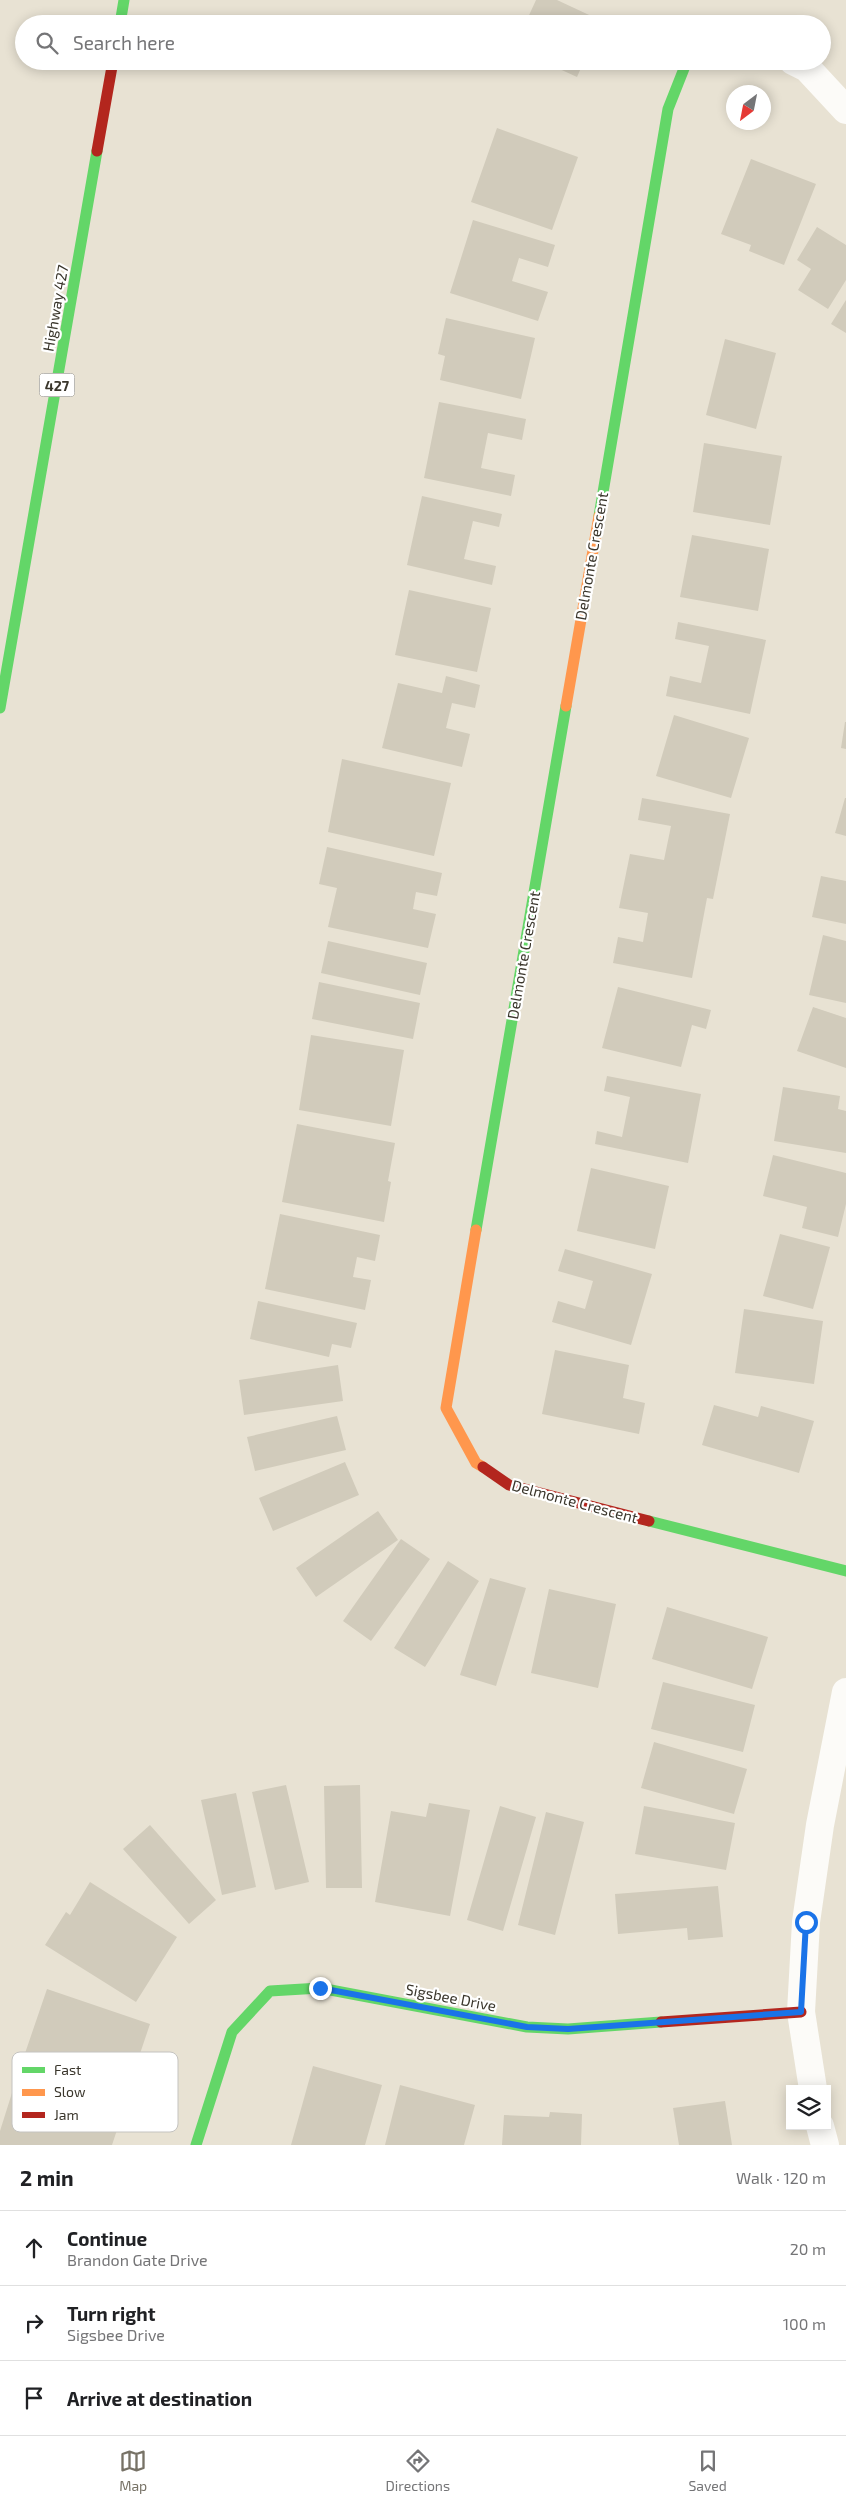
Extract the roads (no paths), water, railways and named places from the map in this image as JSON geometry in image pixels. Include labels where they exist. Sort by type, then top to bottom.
[{"type":"main road","points":[[122,15],[124,0]]},
{"type":"main road","name":"Highway 427","points":[[0,708],[111,70]]},
{"type":"main road","name":"Delmonte Crescent","points":[[683,70],[668,109],[446,1408],[476,1463],[509,1485],[846,1571]]},
{"type":"main road","name":"Sigsbee Drive","points":[[196,2145],[232,2032],[270,1991],[320,1988],[527,2027],[568,2029],[801,2012]]},
{"type":"street","points":[[810,70],[846,110]]},
{"type":"street","points":[[812,2085],[801,2012],[806,1922],[820,1825],[846,1692]]},
{"type":"street","points":[[821,2130],[825,2145]]}]
